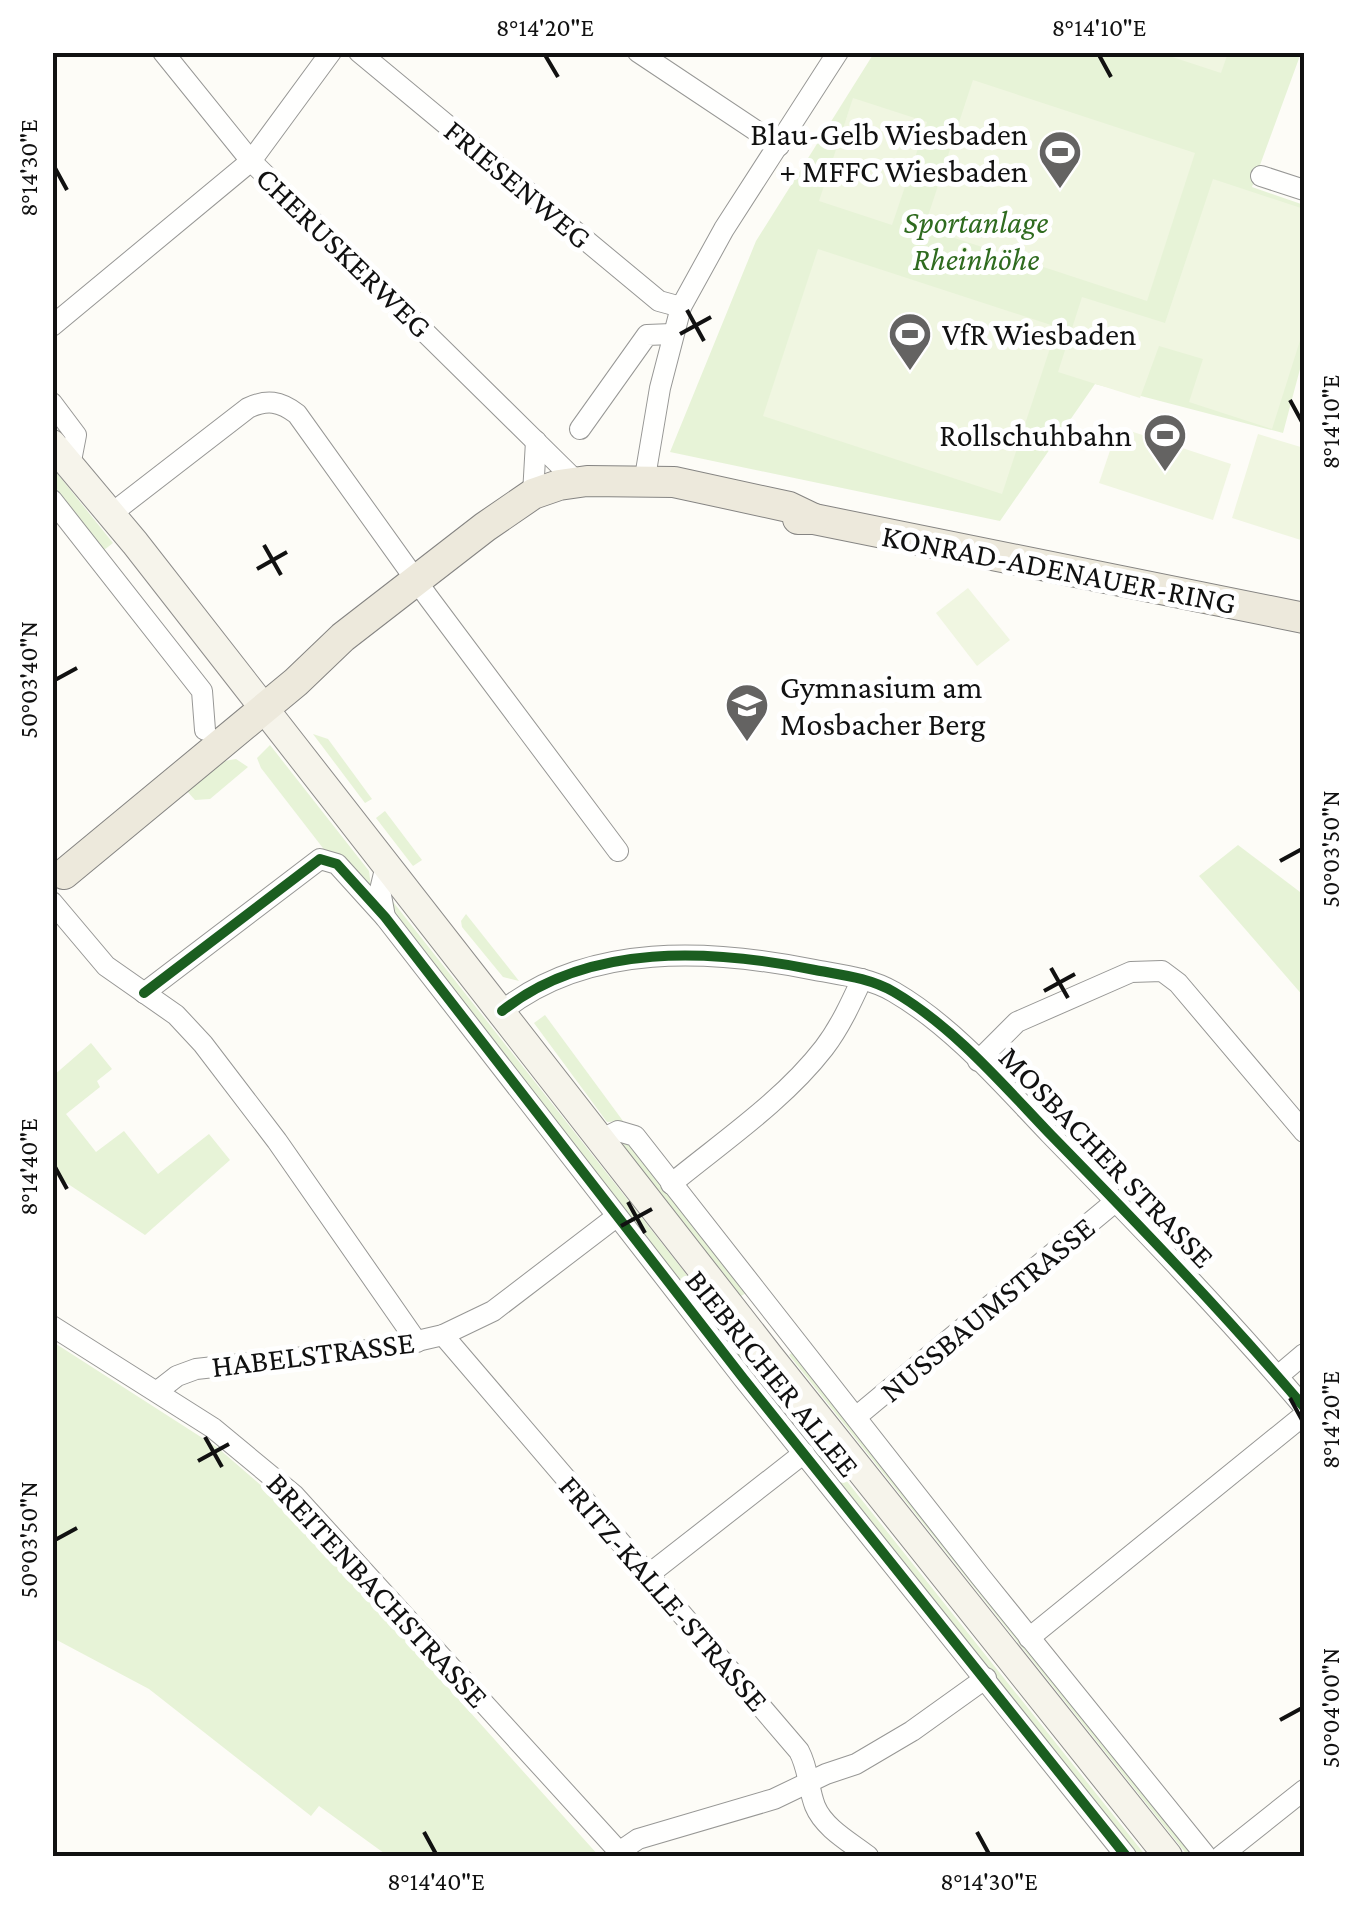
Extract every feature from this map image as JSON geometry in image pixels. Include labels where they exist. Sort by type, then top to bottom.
[{"type":"main road","name":"BIEBRICHER ALLEE","points":[[61,455],[1168,1856]]},
{"type":"main road","name":"KONRAD-ADENAUER-RING","points":[[257,700],[485,527],[534,494],[577,482],[682,483],[789,507],[814,519],[1304,618]]},
{"type":"main road","points":[[56,888],[140,790],[204,730],[257,700]]},
{"type":"main road","points":[[56,888],[257,700]]},
{"type":"street","name":"CHERUSKERWEG","points":[[163,52],[250,161],[577,482]]},
{"type":"street","points":[[52,326],[250,161],[331,52]]},
{"type":"street","name":"FRIESENWEG","points":[[360,52],[660,301],[681,307]]},
{"type":"street","points":[[638,52],[779,146]]},
{"type":"street","points":[[644,484],[672,334],[681,307],[700,270],[838,52]]},
{"type":"street","points":[[1261,176],[1304,190]]},
{"type":"street","points":[[580,429],[647,335],[672,334]]},
{"type":"street","points":[[111,514],[248,408],[260,402],[286,405],[618,851]]},
{"type":"street","name":"BIEBRICHER ALLEE","points":[[52,403],[76,435],[61,455]]},
{"type":"street","points":[[534,494],[536,441]]},
{"type":"street","points":[[52,500],[202,691],[204,730]]},
{"type":"street","points":[[143,612],[196,622]]},
{"type":"street","name":"BIEBRICHER ALLEE","points":[[144,993],[320,860],[337,864],[385,917],[616,1217],[1126,1856]]},
{"type":"street","points":[[385,917],[380,890],[386,866]]},
{"type":"street","points":[[56,888],[100,960],[176,1015],[202,1044],[278,1141],[417,1342]]},
{"type":"street","name":"MOSBACHER STRASSE","points":[[502,1011],[530,989],[571,974],[633,959],[683,954],[759,960],[881,986],[911,1003],[978,1061],[1201,1288],[1304,1407]]},
{"type":"street","points":[[978,1061],[1003,1033],[1039,1010],[1132,972],[1162,971],[1178,983],[1304,1132]]},
{"type":"street","points":[[671,1184],[788,1088],[811,1064],[842,1022],[862,979]]},
{"type":"street","name":"BIEBRICHER ALLEE","points":[[600,1140],[618,1131],[634,1136],[1206,1856]]},
{"type":"street","name":"NUSSBAUMSTRASSE","points":[[856,1417],[1116,1201]]},
{"type":"street","name":"HABELSTRASSE","points":[[159,1390],[177,1376],[196,1369],[417,1342],[443,1335],[493,1311],[616,1217]]},
{"type":"street","name":"BREITENBACHSTRASSE","points":[[52,1326],[159,1390],[242,1450],[294,1495],[621,1854]]},
{"type":"street","name":"FRITZ-KALLE-STRASSE","points":[[443,1335],[799,1751],[815,1804],[824,1819],[868,1856]]},
{"type":"street","points":[[1278,1376],[1304,1354]]},
{"type":"street","points":[[1029,1638],[1304,1415]]},
{"type":"street","points":[[648,1575],[804,1453]]},
{"type":"street","points":[[621,1854],[638,1839],[774,1799],[856,1764],[986,1678]]},
{"type":"street","points":[[1221,1856],[1304,1790]]},
{"type":"green space","name":"Sportanlage Rheinhöhe","points":[[874,53],[1301,53],[1252,187],[1304,205],[1304,354],[1283,433],[1095,384],[1000,521],[670,452],[756,241]]},
{"type":"green space","points":[[1160,53],[1228,53],[1221,73]]},
{"type":"green space","name":"Blau-Gelb Wiesbaden + MFFC Wiesbaden","points":[[973,80],[1195,153],[1147,301],[924,228]]},
{"type":"green space","points":[[853,98],[927,122],[892,225],[819,201]]},
{"type":"green space","points":[[1213,179],[1304,209],[1304,328],[1272,429],[1189,402],[1203,359],[1159,346],[1140,398],[1058,372],[1082,297],[1165,323]]},
{"type":"green space","name":"VfR Wiesbaden","points":[[818,249],[1057,327],[1002,494],[763,416]]},
{"type":"green space","name":"Rollschuhbahn","points":[[1118,427],[1231,464],[1213,520],[1099,483]]},
{"type":"green space","points":[[1258,434],[1304,448],[1304,541],[1232,518]]},
{"type":"green space","points":[[52,467],[113,543],[104,550],[53,484]]},
{"type":"green space","points":[[968,588],[1010,640],[977,666],[936,613]]},
{"type":"green space","points":[[313,734],[328,739],[372,799],[365,803]]},
{"type":"green space","points":[[270,745],[369,871],[372,895],[326,852],[261,768],[257,758]]},
{"type":"green space","points":[[236,759],[248,767],[210,799],[195,800],[187,791],[224,761]]},
{"type":"green space","points":[[385,811],[422,860],[413,866],[376,818]]},
{"type":"green space","points":[[1238,845],[1304,895],[1304,997],[1199,876]]},
{"type":"green space","points":[[390,898],[731,1331],[753,1363],[744,1371],[396,923]]},
{"type":"green space","points":[[466,914],[519,981],[503,977],[462,927]]},
{"type":"green space","points":[[545,1015],[623,1121],[607,1122],[534,1023]]},
{"type":"green space","points":[[91,1043],[112,1069],[97,1081],[100,1087],[66,1114],[96,1152],[124,1131],[158,1174],[209,1134],[230,1160],[145,1235],[53,1174],[53,1076]]},
{"type":"green space","points":[[623,1136],[748,1292],[741,1296],[616,1137]]},
{"type":"green space","points":[[53,1342],[218,1448],[288,1509],[599,1856],[388,1856],[319,1806],[311,1816],[149,1689],[53,1638]]},
{"type":"green space","points":[[796,1350],[1200,1856],[1188,1856],[789,1355]]},
{"type":"green space","points":[[802,1425],[1146,1856],[1132,1856],[793,1432]]},
{"type":"cycle path","points":[[144,993],[320,859],[337,864],[385,917],[743,1378],[1126,1856]]},
{"type":"cycle path","points":[[502,1011],[536,989],[573,973],[612,962],[652,957],[775,963],[885,987],[937,1022],[977,1058],[1180,1269],[1304,1407]]},
{"type":"place","name":"Blau-Gelb Wiesbaden + MFFC Wiesbaden","points":[[1060,190]]},
{"type":"place","name":"VfR Wiesbaden","points":[[910,372]]},
{"type":"place","name":"Rollschuhbahn","points":[[1165,473]]},
{"type":"place","name":"Gymnasium am Mosbacher Berg","points":[[747,743]]}]
